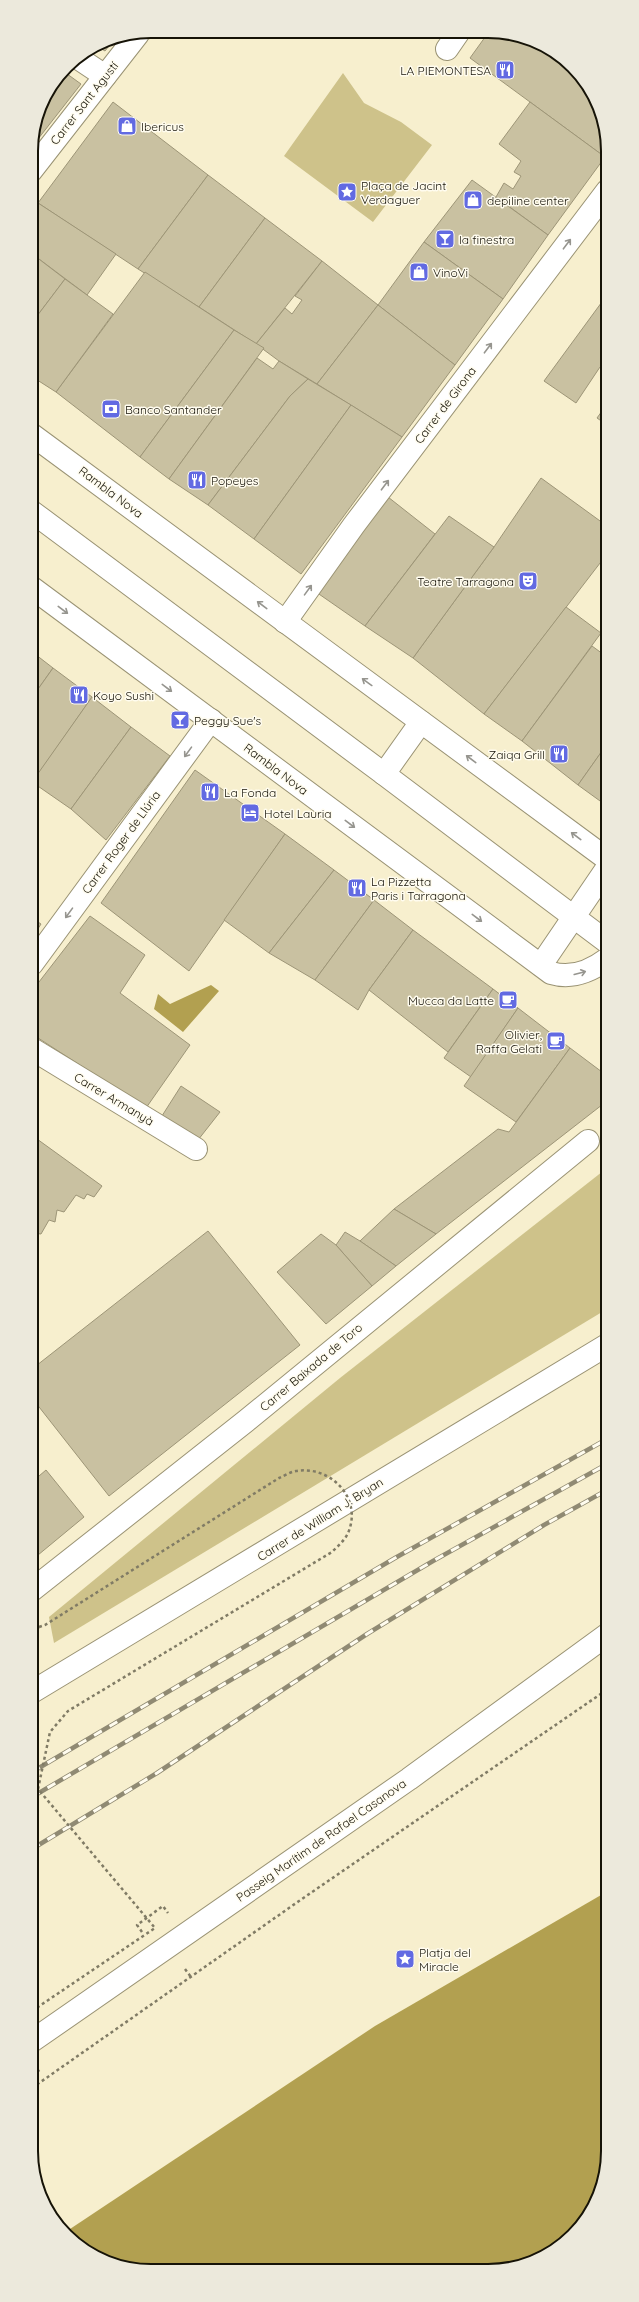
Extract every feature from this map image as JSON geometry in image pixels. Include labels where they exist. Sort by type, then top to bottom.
[{"type":"street","name":"Carrer Sant Agustí","points":[[38,163],[134,39]]},
{"type":"street","points":[[83,61],[105,76]]},
{"type":"street","name":"Carrer de Girona","points":[[285,622],[354,525],[601,199]]},
{"type":"street","name":"Rambla Nova","points":[[38,439],[601,855]]},
{"type":"street","points":[[38,516],[601,937]]},
{"type":"street","name":"Rambla Nova","points":[[38,592],[551,973],[561,976],[594,969],[601,964]]},
{"type":"street","name":"Carrer Roger de Llúria","points":[[38,956],[211,720]]},
{"type":"street","points":[[384,774],[422,722]]},
{"type":"street","points":[[541,965],[601,877]]},
{"type":"street","name":"Carrer Armanyà","points":[[38,1053],[196,1149]]},
{"type":"street","name":"Carrer Baixada de Toro","points":[[38,1585],[246,1421],[588,1140]]},
{"type":"street","name":"Carrer de William J. Bryan","points":[[38,1688],[601,1348]]},
{"type":"street","name":"Passeig Marítim de Rafael Casanova","points":[[38,2037],[409,1779],[601,1639]]},
{"type":"path","points":[[38,2007],[155,1928],[148,1917],[38,1788],[50,1732],[68,1711],[332,1552],[349,1532],[351,1506],[347,1493],[338,1482],[317,1472],[296,1471],[279,1478],[45,1625],[39,1626]]},
{"type":"path","points":[[38,2084],[299,1901],[601,1694]]},
{"type":"path","points":[[137,1925],[163,1906]]},
{"type":"shaded area","points":[[343,73],[364,103],[401,122],[432,145],[373,222],[284,156]]},
{"type":"shaded area","points":[[211,985],[219,991],[183,1032],[154,1009],[158,994],[170,1004]]},
{"type":"shaded area","points":[[601,1173],[601,1313],[54,1643],[49,1617],[340,1378]]},
{"type":"shaded area","points":[[601,1895],[601,2159],[595,2188],[586,2208],[578,2220],[563,2236],[545,2249],[525,2258],[510,2262],[488,2264],[143,2264],[114,2258],[94,2249],[82,2241],[69,2229],[375,2026]]},
{"type":"building","points":[[484,38],[496,38],[518,42],[551,57],[573,76],[586,94],[597,121],[601,154],[470,58]]},
{"type":"building","points":[[68,74],[81,84],[39,138],[42,121],[47,108],[61,82]]},
{"type":"building","points":[[113,102],[208,175],[138,269],[38,203]]},
{"type":"building","points":[[530,102],[601,154],[601,162],[548,235],[496,197],[504,183],[513,189],[521,176],[514,172],[521,161],[499,144]]},
{"type":"building","points":[[208,175],[265,218],[199,307],[138,269]]},
{"type":"building","points":[[472,180],[548,235],[503,299],[424,242]]},
{"type":"building","points":[[38,203],[116,254],[87,295],[38,258]]},
{"type":"building","points":[[265,218],[322,261],[256,344],[199,307]]},
{"type":"building","points":[[424,242],[503,299],[455,365],[378,305]]},
{"type":"building","points":[[38,258],[65,279],[38,315]]},
{"type":"building","points":[[322,261],[378,305],[317,384],[279,361],[256,344],[285,308],[292,314],[302,300],[295,296]]},
{"type":"building","points":[[145,272],[234,330],[140,457],[56,392]]},
{"type":"building","points":[[65,279],[113,314],[56,392],[38,380],[38,315]]},
{"type":"building","points":[[601,303],[601,368],[600,367],[576,403],[544,381]]},
{"type":"building","points":[[378,305],[455,365],[402,437],[317,384]]},
{"type":"building","points":[[234,330],[264,348],[169,479],[140,457]]},
{"type":"building","points":[[257,358],[273,369],[279,361],[308,379],[290,396],[208,505],[169,479]]},
{"type":"building","points":[[308,379],[351,405],[254,539],[208,505],[290,396]]},
{"type":"building","points":[[351,405],[402,437],[301,574],[254,539]]},
{"type":"building","points":[[601,412],[601,421],[597,418]]},
{"type":"building","name":"Teatre Tarragona","points":[[541,478],[601,522],[601,562],[484,714],[413,658],[494,547]]},
{"type":"building","points":[[388,497],[435,534],[365,626],[316,592]]},
{"type":"building","points":[[449,516],[494,547],[413,658],[365,626]]},
{"type":"building","points":[[566,607],[601,633],[522,741],[484,714]]},
{"type":"building","points":[[592,646],[601,653],[601,752],[578,785],[522,741]]},
{"type":"building","points":[[38,656],[53,668],[38,689]]},
{"type":"building","points":[[53,668],[92,697],[38,774],[38,689]]},
{"type":"building","points":[[92,697],[131,727],[71,809],[38,786],[38,774]]},
{"type":"building","points":[[131,727],[170,756],[106,840],[71,809]]},
{"type":"building","points":[[601,752],[601,802],[578,785]]},
{"type":"building","points":[[195,770],[285,834],[189,971],[101,903]]},
{"type":"building","points":[[285,834],[334,870],[269,953],[224,920]]},
{"type":"building","points":[[334,870],[374,900],[315,980],[269,953]]},
{"type":"building","points":[[374,900],[413,930],[369,990],[358,1010],[315,980]]},
{"type":"building","points":[[90,916],[145,955],[120,993],[190,1045],[146,1108],[38,1038],[38,983]]},
{"type":"building","points":[[413,930],[493,989],[448,1052],[369,990]]},
{"type":"building","points":[[493,989],[518,1008],[471,1077],[444,1058]]},
{"type":"building","points":[[518,1008],[570,1048],[516,1122],[464,1086]]},
{"type":"building","points":[[570,1048],[601,1071],[601,1106],[436,1234],[394,1209],[498,1129],[509,1132]]},
{"type":"building","points":[[181,1086],[220,1112],[198,1140],[160,1119]]},
{"type":"building","points":[[38,1140],[102,1186],[94,1197],[87,1194],[84,1199],[76,1195],[64,1212],[57,1210],[55,1222],[49,1220],[41,1234],[38,1234]]},
{"type":"building","points":[[394,1209],[436,1234],[396,1266],[360,1241]]},
{"type":"building","points":[[208,1231],[300,1345],[109,1496],[38,1406],[38,1364]]},
{"type":"building","points":[[345,1232],[396,1266],[372,1286],[336,1245]]},
{"type":"building","points":[[321,1234],[336,1245],[372,1286],[326,1324],[277,1272]]},
{"type":"building","points":[[46,1470],[84,1517],[38,1555],[38,1477]]},
{"type":"railway","points":[[38,1768],[395,1558],[601,1442]]},
{"type":"railway","points":[[38,1793],[433,1561],[601,1467]]},
{"type":"railway","points":[[38,1845],[157,1773],[367,1634],[544,1525],[601,1493]]},
{"type":"place","name":"LA PIEMONTESA","points":[[505,70]]},
{"type":"place","name":"Ibericus","points":[[127,126]]},
{"type":"place","name":"Plaça de Jacint Verdaguer","points":[[347,192]]},
{"type":"place","name":"depiline center","points":[[473,200]]},
{"type":"place","name":"la finestra","points":[[445,239]]},
{"type":"place","name":"VinoVi","points":[[419,272]]},
{"type":"place","name":"Banco Santander","points":[[111,409]]},
{"type":"place","name":"Popeyes","points":[[197,480]]},
{"type":"place","name":"Teatre Tarragona","points":[[528,581]]},
{"type":"place","name":"Koyo Sushi","points":[[79,695]]},
{"type":"place","name":"Peggy Sue's","points":[[180,720]]},
{"type":"place","name":"Zaiqa Grill","points":[[559,754]]},
{"type":"place","name":"La Fonda","points":[[210,792]]},
{"type":"place","name":"Hotel Lauria","points":[[250,813]]},
{"type":"place","name":"La Pizzetta Paris i Tarragona","points":[[357,888]]},
{"type":"place","name":"Mucca da Latte","points":[[508,1000]]},
{"type":"place","name":"Olivier, Raffa Gelati","points":[[556,1041]]},
{"type":"place","name":"Platja del Miracle","points":[[405,1959]]}]
